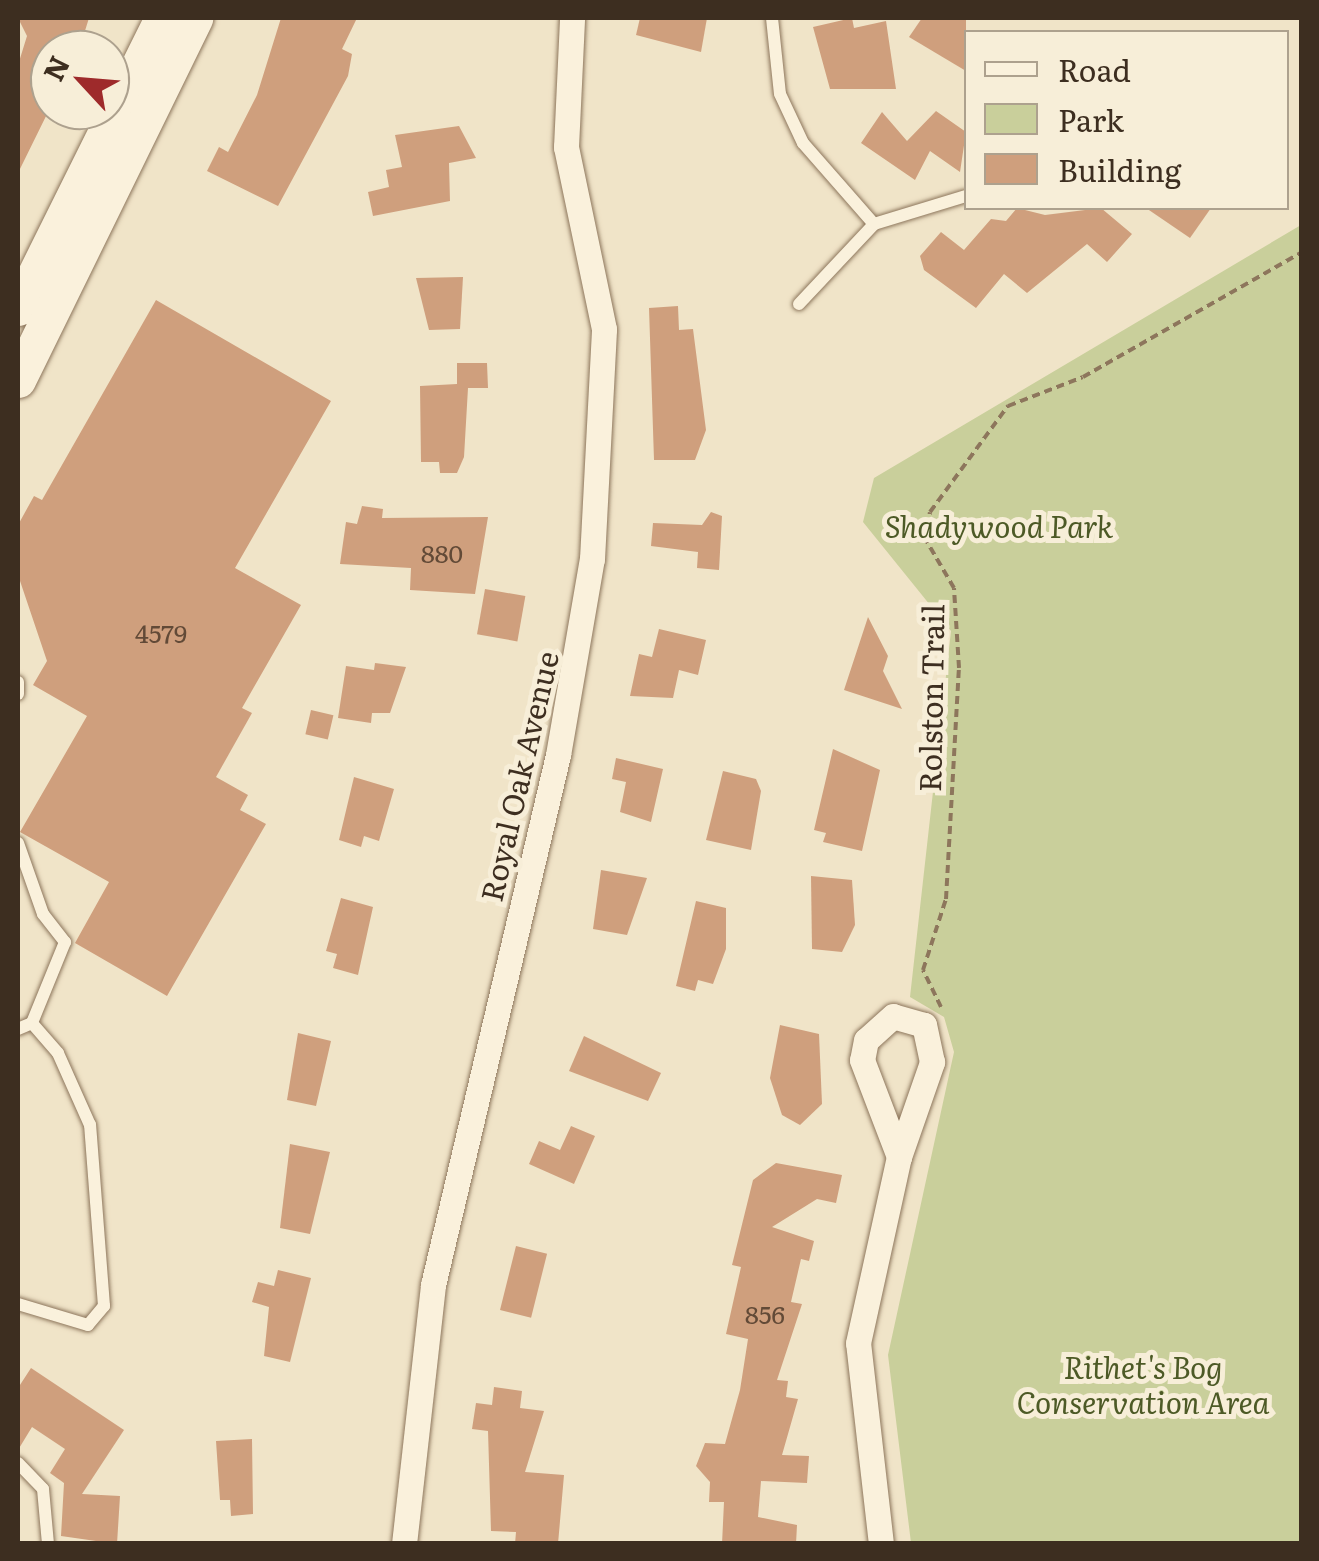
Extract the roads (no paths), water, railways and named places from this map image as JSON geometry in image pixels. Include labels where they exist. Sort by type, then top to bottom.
[{"type":"main road","points":[[18,308],[162,18]]},
{"type":"main road","points":[[18,380],[196,18]]},
{"type":"street","name":"Royal Oak Avenue","points":[[404,1544],[433,1285],[562,739],[592,559],[604,329],[566,147],[572,18]]},
{"type":"street","points":[[881,1544],[858,1344],[899,1157],[931,1039],[912,1018],[893,1016],[866,1040],[862,1060],[899,1157]]},
{"type":"lane","points":[[772,18],[780,94],[802,143],[874,224]]},
{"type":"lane","points":[[799,304],[874,224],[964,197]]},
{"type":"lane","points":[[18,682],[18,694]]},
{"type":"lane","points":[[18,843],[43,914],[65,942],[32,1023],[18,1029]]},
{"type":"lane","points":[[18,1304],[88,1325],[104,1306],[90,1125],[58,1053],[32,1023]]},
{"type":"lane","points":[[18,1463],[43,1489],[48,1544]]},
{"type":"park label","name":"Shadywood Park","points":[[999,525]]},
{"type":"park label","name":"Rithet's Bog Conservation Area","points":[[1143,1383]]}]
